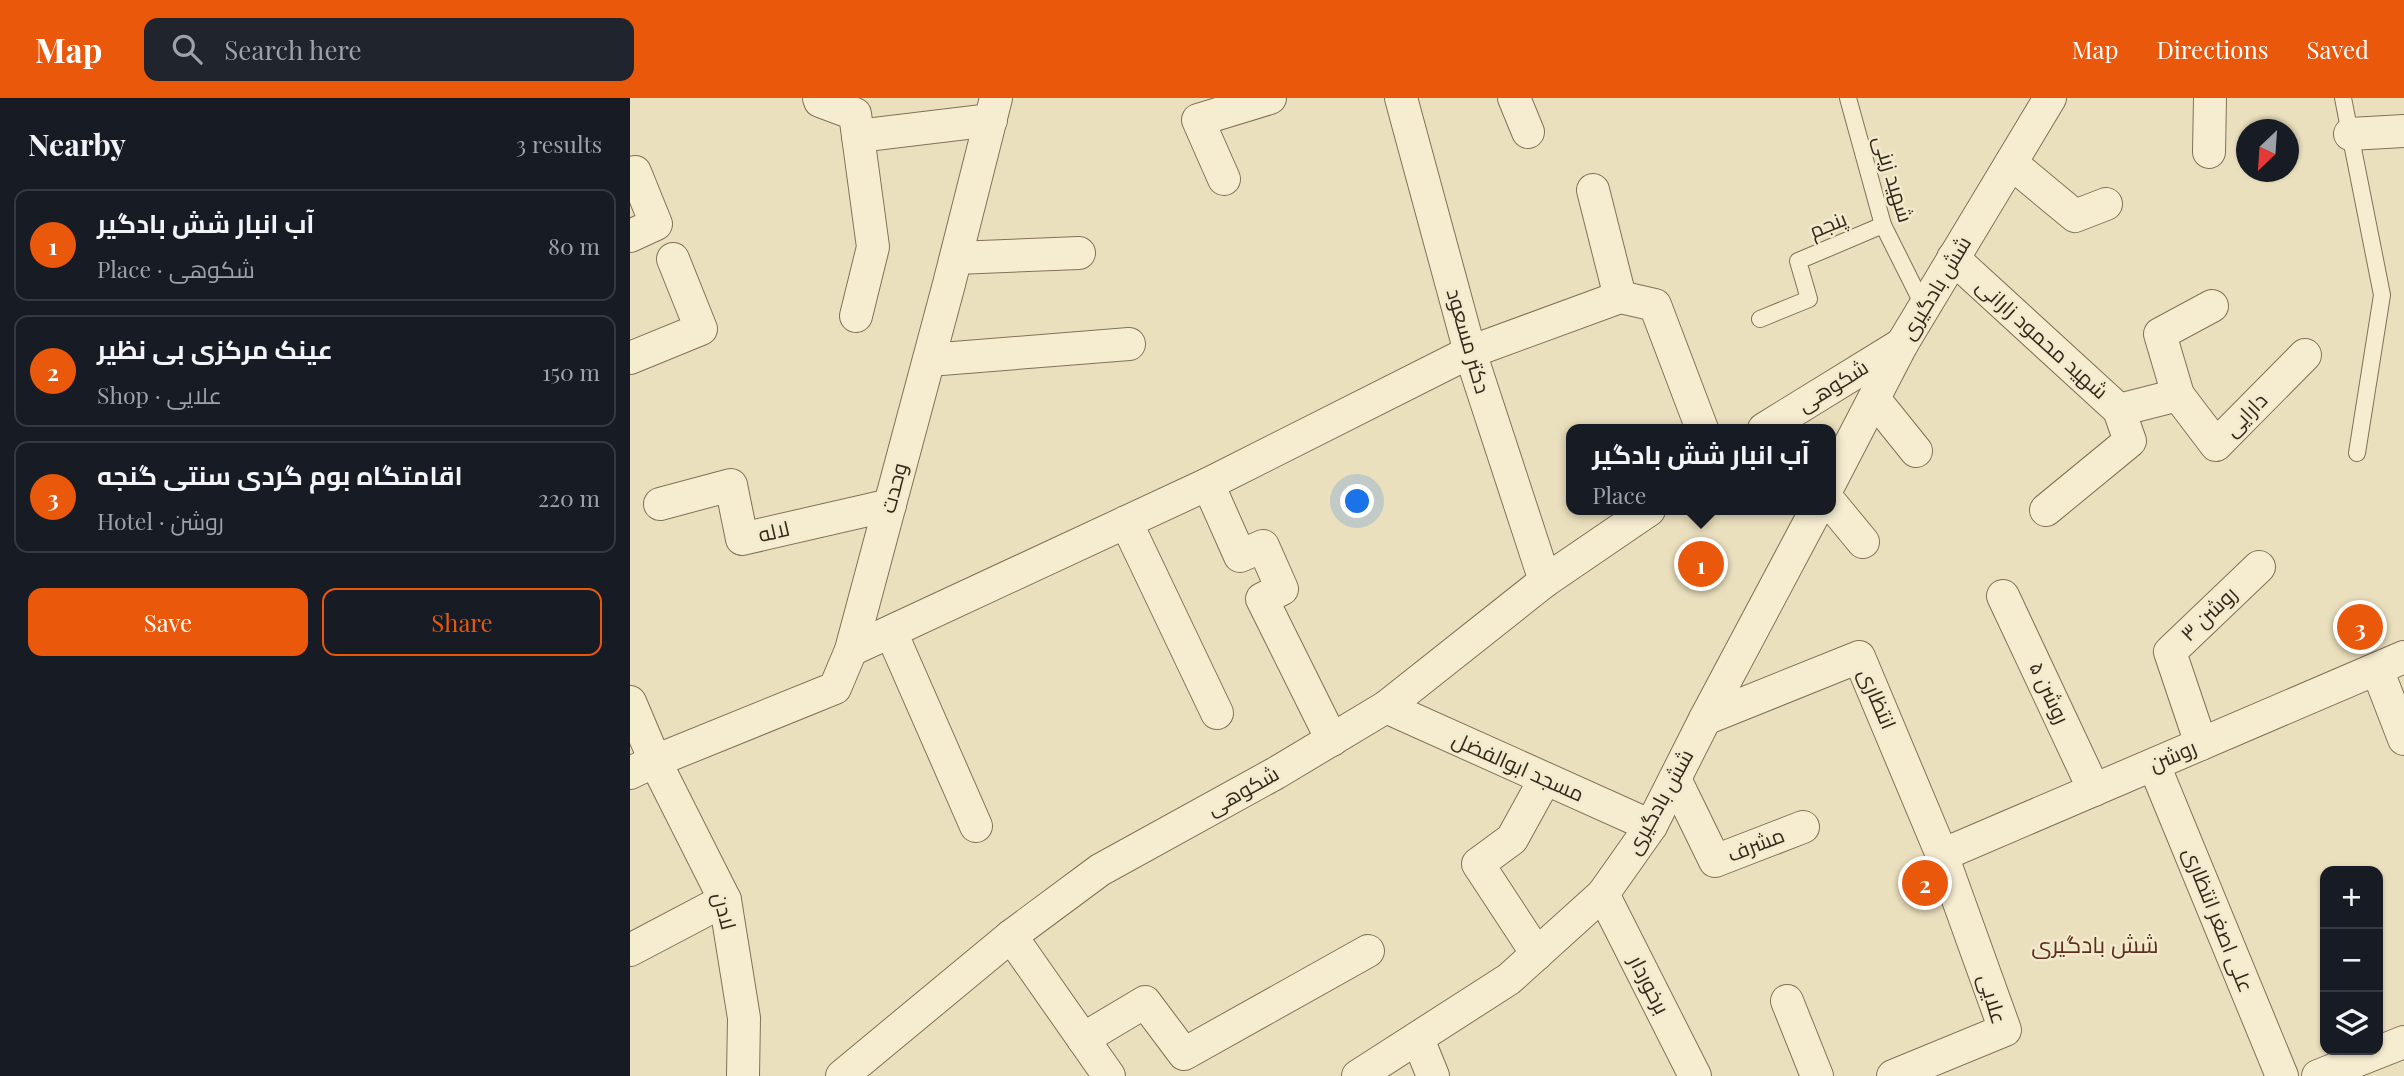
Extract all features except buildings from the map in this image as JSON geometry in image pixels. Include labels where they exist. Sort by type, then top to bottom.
[{"type":"street","points":[[819,98],[820,101],[855,114],[859,136],[873,247],[856,316]]},
{"type":"street","points":[[1224,179],[1198,120],[1270,98]]},
{"type":"street","name":"دکتر مسعود","points":[[1401,98],[1470,352],[1545,581]]},
{"type":"street","points":[[1514,98],[1528,132]]},
{"type":"street","name":"شش بادگیری","points":[[1836,472],[1902,344],[2050,98]]},
{"type":"street","points":[[2209,152],[2210,98]]},
{"type":"street","points":[[859,136],[993,109]]},
{"type":"street","name":"وحدت","points":[[642,767],[835,688],[851,650],[993,109]]},
{"type":"street","points":[[2350,134],[2404,131]]},
{"type":"street","points":[[2011,163],[2075,216],[2106,204]]},
{"type":"street","points":[[630,236],[656,224],[635,172]]},
{"type":"street","points":[[1593,190],[1620,297]]},
{"type":"street","points":[[956,258],[1079,253]]},
{"type":"street","name":"شهید محمود زارانی","points":[[1953,258],[2119,410],[2130,441],[2046,510]]},
{"type":"street","points":[[630,358],[701,329],[673,259]]},
{"type":"street","points":[[851,650],[1208,484],[1470,352],[1620,297],[1654,305],[1700,424]]},
{"type":"street","points":[[2119,410],[2178,395],[2160,334],[2212,306]]},
{"type":"street","points":[[929,360],[1129,344]]},
{"type":"street","name":"شکوهی","points":[[1772,424],[1902,344]]},
{"type":"street","name":"دارایی","points":[[2178,395],[2217,445],[2305,355]]},
{"type":"street","points":[[1875,400],[1916,451]]},
{"type":"street","points":[[1208,484],[1240,556],[1263,546],[1282,589],[1262,599],[1332,740]]},
{"type":"street","name":"لاله","points":[[660,504],[731,485],[742,539],[890,505]]},
{"type":"street","points":[[1836,509],[1863,542]]},
{"type":"street","name":"شکوهی","points":[[842,1076],[1011,936],[1100,870],[1386,707],[1545,581],[1642,515]]},
{"type":"street","name":"شش بادگیری","points":[[1358,1076],[1510,979],[1604,894],[1651,826],[1813,515]]},
{"type":"street","points":[[1126,522],[1217,713]]},
{"type":"street","name":"روشن ۳","points":[[2202,744],[2170,652],[2259,567]]},
{"type":"street","name":"روشن ۵","points":[[2003,596],[2094,790]]},
{"type":"street","points":[[891,632],[976,825]]},
{"type":"street","name":"انتظاری","points":[[1705,719],[1860,657],[1942,855]]},
{"type":"street","points":[[2391,663],[2404,739]]},
{"type":"street","name":"روشن","points":[[1942,855],[2391,663]]},
{"type":"street","name":"لادن","points":[[630,702],[642,767],[725,900],[744,1018],[743,1076]]},
{"type":"street","name":"مسجد ابوالفضل","points":[[1386,707],[1651,826]]},
{"type":"street","name":"علی اصغر انتظاری","points":[[2154,765],[2282,1076]]},
{"type":"street","points":[[1537,954],[1478,864],[1511,839],[1545,779]]},
{"type":"street","name":"مشرف","points":[[1675,779],[1715,861],[1803,827]]},
{"type":"street","name":"علایی","points":[[1894,1076],[2005,1030],[1942,855]]},
{"type":"street","name":"برخوردار","points":[[1604,894],[1695,1076]]},
{"type":"street","points":[[630,950],[725,900]]},
{"type":"street","points":[[1011,936],[1109,1076]]},
{"type":"street","points":[[1083,1039],[1145,1002],[1184,1054],[1368,951]]},
{"type":"street","points":[[1787,1001],[1817,1076]]},
{"type":"street","points":[[1418,1039],[1433,1076]]},
{"type":"street","points":[[2318,1076],[2389,1057]]},
{"type":"lane","name":"شهید زینی","points":[[1848,98],[1883,225],[1924,307]]},
{"type":"lane","points":[[2343,98],[2382,295],[2357,453]]},
{"type":"lane","name":"پنجم","points":[[1760,319],[1809,299],[1798,261],[1883,225]]},
{"type":"place","name":"آب انبار شش بادگیر","points":[[1701,564]]},
{"type":"place","name":"اقامتگاه بوم گردی سنتی گنجه","points":[[2360,627]]},
{"type":"place","name":"عینک مرکزی بی نظیر","points":[[1925,883]]},
{"type":"district","name":"شش بادگیری","points":[[2095,945]]}]
